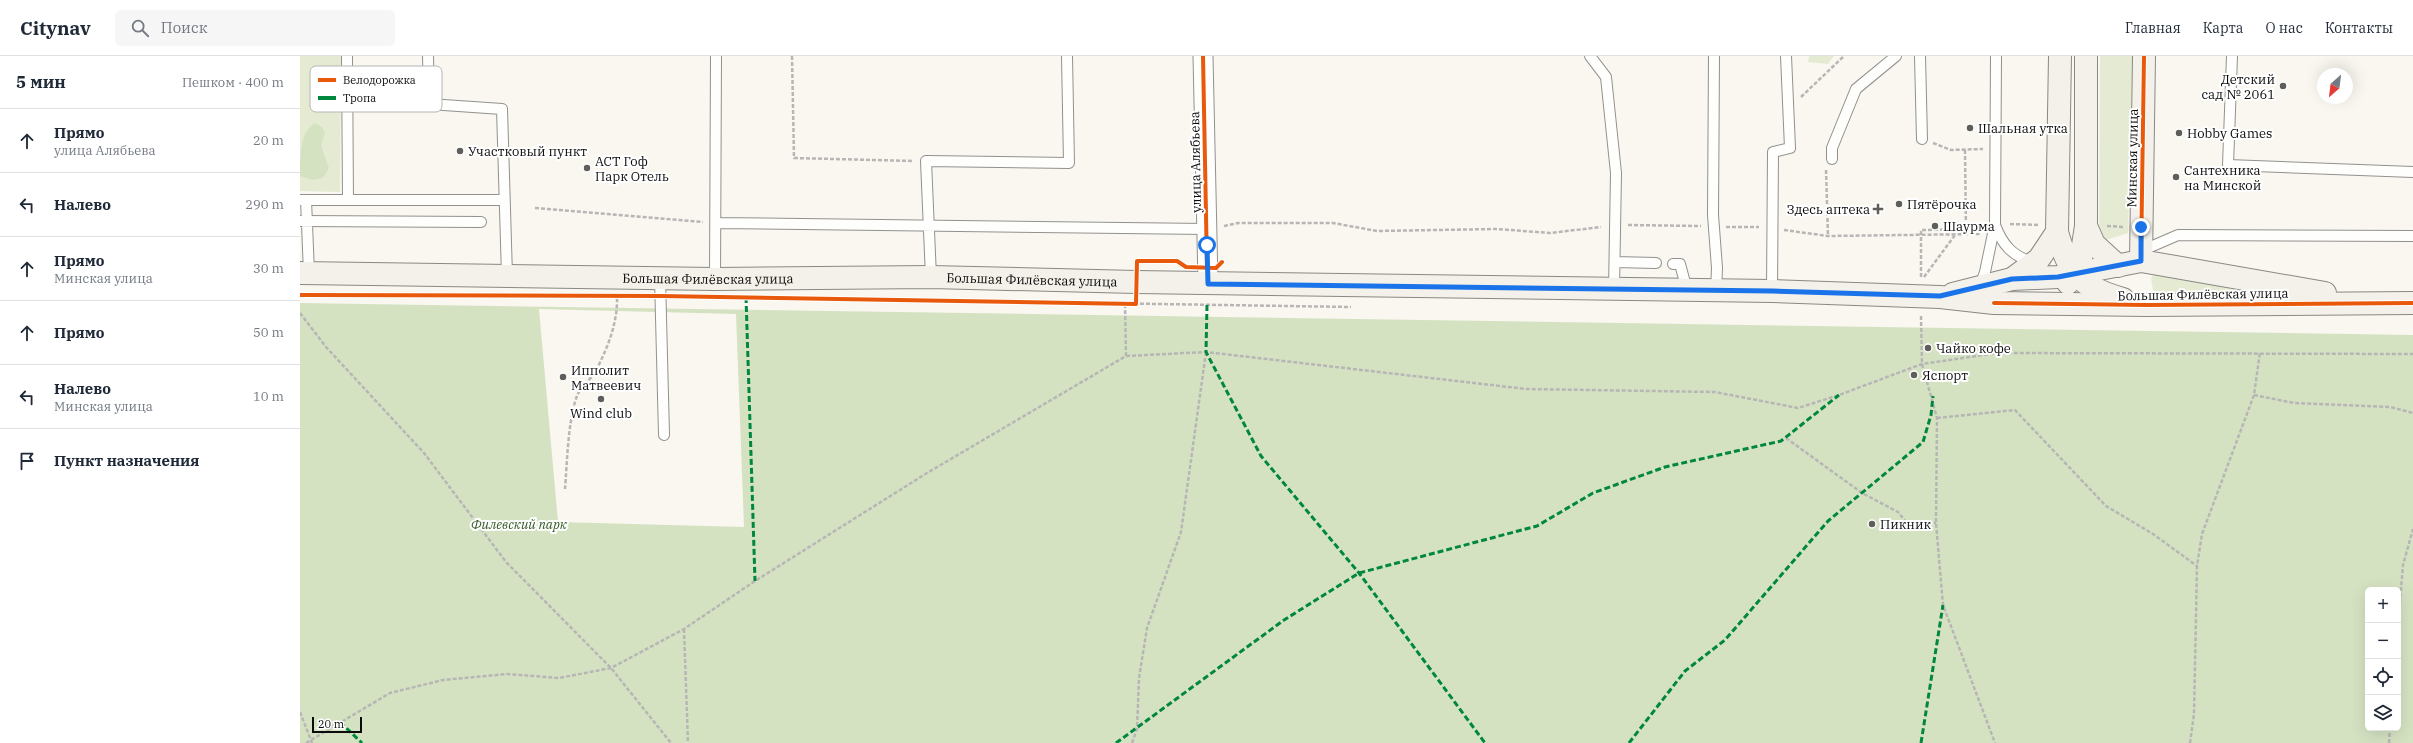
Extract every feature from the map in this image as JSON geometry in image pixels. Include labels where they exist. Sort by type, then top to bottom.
[{"type":"main road","points":[[1931,296],[1979,288],[2012,279],[2034,264],[2048,248],[2048,228],[2060,56]]},
{"type":"main road","points":[[2086,56],[2092,226],[2094,244],[2118,266]]},
{"type":"main road","name":"Минская улица","points":[[2141,256],[2144,56]]},
{"type":"main road","points":[[1994,303],[2061,288],[2075,274],[2092,226]]},
{"type":"main road","name":"Большая Филёвская улица","points":[[2048,228],[2065,259],[2075,274],[2083,282],[2098,291],[2147,305]]},
{"type":"main road","name":"Большая Филёвская улица","points":[[2012,279],[2058,277],[2075,274],[2118,266],[2141,256],[2375,302]]},
{"type":"main road","name":"Большая Филёвская улица","points":[[304,273],[715,279],[931,277],[1136,282],[1208,275],[1614,289],[1772,291],[1931,296],[1994,303],[2147,305],[2375,302],[2413,303]]},
{"type":"street","name":"улица Алябьева","points":[[1203,56],[1208,275]]},
{"type":"lane","points":[[347,56],[347,66]]},
{"type":"lane","points":[[428,56],[428,66]]},
{"type":"lane","points":[[715,279],[716,56]]},
{"type":"lane","points":[[931,277],[926,162],[1069,163],[1067,56]]},
{"type":"lane","points":[[1590,56],[1606,77],[1616,173],[1614,289]]},
{"type":"lane","points":[[1714,56],[1714,226],[1717,268],[1716,290]]},
{"type":"lane","points":[[1772,291],[1773,152],[1790,148],[1786,56]]},
{"type":"lane","points":[[1832,159],[1832,148],[1856,89],[1896,56]]},
{"type":"lane","points":[[1920,56],[1922,139]]},
{"type":"lane","points":[[1979,288],[1986,272],[1995,224],[1996,56]]},
{"type":"lane","points":[[2232,56],[2228,165],[2413,172]]},
{"type":"lane","points":[[442,105],[502,109],[507,276]]},
{"type":"lane","points":[[347,112],[348,200]]},
{"type":"lane","points":[[304,273],[303,200],[504,200]]},
{"type":"lane","points":[[303,221],[481,222]]},
{"type":"lane","points":[[716,223],[1207,229]]},
{"type":"lane","points":[[1995,224],[2001,242],[2015,254],[2034,264]]},
{"type":"lane","points":[[2141,256],[2178,235],[2409,240]]},
{"type":"lane","points":[[1615,262],[1656,263]]},
{"type":"lane","points":[[1674,264],[1680,264],[1687,290]]},
{"type":"lane","points":[[660,278],[664,435]]},
{"type":"path","points":[[792,56],[794,158],[926,162]]},
{"type":"path","points":[[1789,108],[1844,56]]},
{"type":"path","points":[[1922,139],[1951,150],[1996,148]]},
{"type":"path","points":[[1983,143],[1983,150]]},
{"type":"path","points":[[1965,150],[1966,234]]},
{"type":"path","points":[[1828,236],[1826,164],[1832,159]]},
{"type":"path","points":[[535,208],[716,223]]},
{"type":"path","points":[[1207,229],[1238,223],[1333,223],[1377,231],[1497,229],[1550,233],[1616,225],[1714,226],[1772,227],[1828,236],[1982,234],[1982,221]]},
{"type":"path","points":[[1955,234],[1921,281],[1921,230],[1982,229],[1995,224]]},
{"type":"path","points":[[2010,224],[2048,228]]},
{"type":"path","points":[[2092,226],[2128,227]]},
{"type":"path","points":[[1177,261],[1186,267],[1208,275]]},
{"type":"path","points":[[1136,282],[1136,304]]},
{"type":"path","points":[[565,489],[573,412],[579,390],[593,375],[612,333],[617,312],[617,296]]},
{"type":"path","points":[[1931,296],[1922,364],[1937,418],[1936,523],[1943,605],[1995,743]]},
{"type":"path","points":[[1126,356],[1125,303],[1351,308]]},
{"type":"path","points":[[300,313],[326,347],[424,453],[506,562],[611,668],[671,743]]},
{"type":"path","points":[[1132,743],[1137,728],[1139,678],[1147,628],[1181,532],[1206,352]]},
{"type":"path","points":[[306,743],[390,693],[443,680],[507,674],[558,678],[611,668],[684,629],[755,581],[927,473],[1126,356],[1206,352],[1526,389],[1715,392],[1798,408],[1839,395],[1922,364],[1997,353],[2260,352],[2413,354]]},
{"type":"path","points":[[2190,743],[2194,714],[2197,566],[2202,534],[2254,395],[2260,352]]},
{"type":"path","points":[[2254,395],[2294,403],[2390,407],[2413,413]]},
{"type":"path","points":[[1937,418],[2015,410],[2106,506],[2153,534],[2197,566]]},
{"type":"path","points":[[1786,438],[1862,493],[1898,512],[1907,523],[1919,529],[1926,522],[1936,523]]},
{"type":"path","points":[[2398,623],[2403,565],[2413,529]]},
{"type":"path","points":[[684,629],[688,743]]},
{"type":"path","points":[[300,712],[311,741]]},
{"type":"path","points":[[2389,743],[2390,731]]},
{"type":"green space","points":[[300,56],[341,56],[341,66],[310,66],[310,112],[341,112],[340,192],[300,191]]},
{"type":"green space","points":[[1809,56],[1834,56],[1828,64],[1808,62]]},
{"type":"green space","points":[[2100,56],[2133,56],[2128,233],[2099,242]]},
{"type":"green space","points":[[315,123],[322,127],[325,133],[321,146],[329,168],[323,178],[313,180],[300,176],[300,161],[302,145],[306,132]]},
{"type":"green space","points":[[2154,274],[2294,298],[2158,293],[2153,290],[2151,278]]},
{"type":"green space","name":"Филевский парк","points":[[300,303],[2413,335],[2413,743],[300,743]],"holes":[[[539,309],[736,314],[744,527],[558,522]]]},
{"type":"marked path","points":[[746,297],[755,581]]},
{"type":"marked path","points":[[1207,305],[1206,352],[1261,456],[1359,573],[1485,743]]},
{"type":"marked path","points":[[1116,743],[1284,620],[1359,573],[1537,526],[1593,493],[1665,467],[1781,441],[1839,395]]},
{"type":"marked path","points":[[1629,743],[1685,671],[1725,640],[1828,521],[1923,442],[1931,415],[1933,396]]},
{"type":"marked path","points":[[1921,743],[1943,605]]},
{"type":"marked path","points":[[340,722],[362,743]]},
{"type":"cycle path","points":[[1203,56],[1207,267]]},
{"type":"cycle path","points":[[2141,261],[2144,56]]},
{"type":"cycle path","points":[[300,295],[661,296],[1136,304],[1137,261],[1177,261],[1186,267],[1216,268],[1222,262]]},
{"type":"cycle path","points":[[1994,303],[2147,305],[2413,303]]},
{"type":"place","name":"Детский сад № 2061","points":[[2283,86]]},
{"type":"place","name":"Шальная утка","points":[[1970,128]]},
{"type":"place","name":"Hobby Games","points":[[2179,133]]},
{"type":"place","name":"Участковый пункт","points":[[460,151]]},
{"type":"place","name":"АСТ Гоф Парк Отель","points":[[587,168]]},
{"type":"place","name":"Сантехника на Минской","points":[[2176,177]]},
{"type":"place","name":"Пятёрочка","points":[[1899,204]]},
{"type":"place","name":"Здесь аптека","points":[[1878,209]]},
{"type":"place","name":"Шаурма","points":[[1935,226]]},
{"type":"place","name":"Чайко кофе","points":[[1928,348]]},
{"type":"place","name":"Яспорт","points":[[1914,375]]},
{"type":"place","name":"Ипполит Матвеевич","points":[[563,377]]},
{"type":"place","name":"Wind club","points":[[601,399]]},
{"type":"place","name":"Пикник","points":[[1872,524]]},
{"type":"route","points":[[1207,245],[1208,284],[1772,291],[1940,296],[2012,279],[2058,277],[2141,261],[2141,227]]}]
